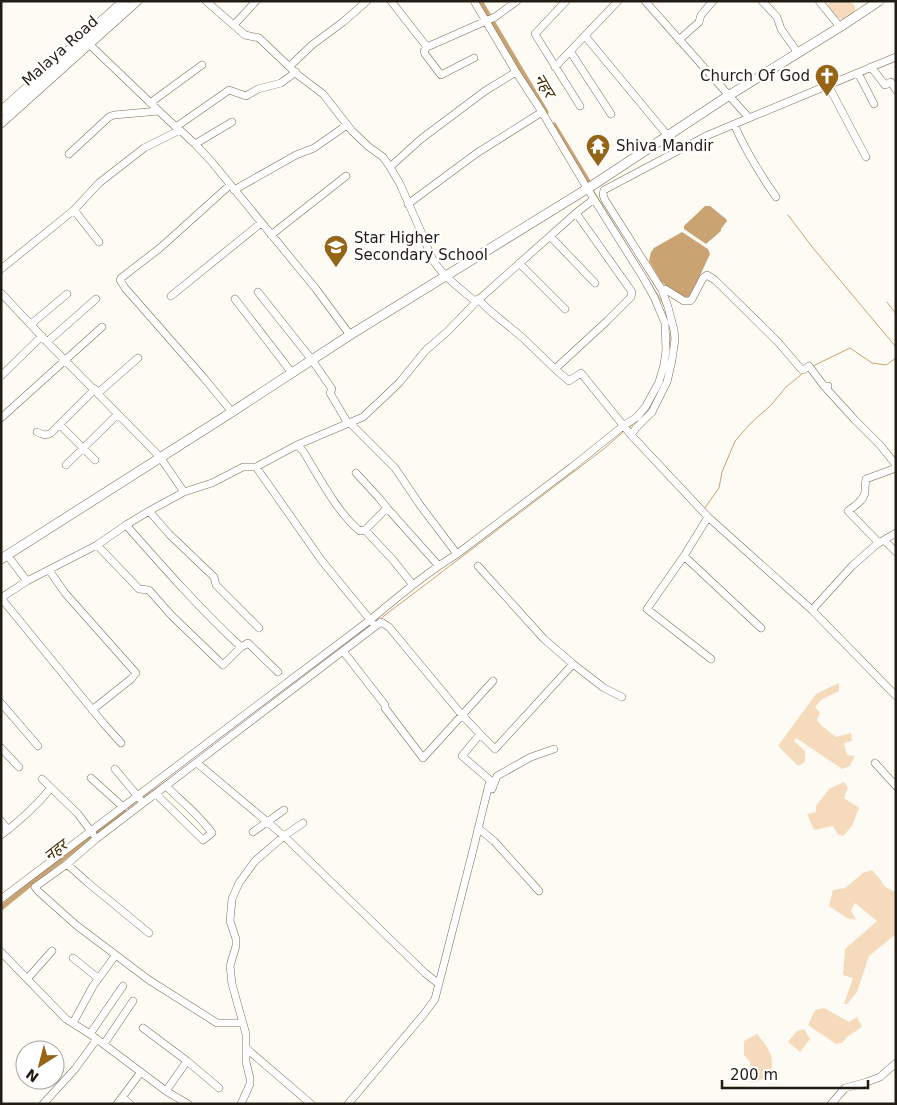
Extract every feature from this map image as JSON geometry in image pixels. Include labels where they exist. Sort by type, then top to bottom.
[{"type":"main road","points":[[1,111],[73,52],[124,1]]},
{"type":"main road","name":"Malaya Road","points":[[1,123],[73,52],[89,44],[137,1]]},
{"type":"main road","points":[[4,557],[350,335],[587,188],[728,96],[840,28],[879,1]]},
{"type":"street","points":[[206,1],[245,35],[259,38],[323,94],[347,125],[383,157],[400,184],[426,243],[428,252],[445,276],[489,310],[569,381],[581,373],[623,426],[708,517],[812,610],[896,696]]},
{"type":"street","points":[[234,25],[256,1]]},
{"type":"street","points":[[290,66],[312,45],[367,1]]},
{"type":"street","points":[[391,1],[427,47]]},
{"type":"street","points":[[242,1023],[217,1022],[149,980],[68,918],[35,887],[343,651],[399,596],[413,585],[457,554],[637,417],[646,406],[659,382],[664,365],[666,350],[664,323],[654,297],[474,1]]},
{"type":"street","points":[[474,58],[442,75],[424,54],[424,51],[427,47],[486,22],[517,1]]},
{"type":"street","points":[[566,1],[535,34],[580,106]]},
{"type":"street","points":[[555,67],[618,1]]},
{"type":"street","points":[[645,1],[749,118]]},
{"type":"street","points":[[679,40],[699,22],[701,15],[713,1]]},
{"type":"street","points":[[762,1],[777,17],[781,29],[798,53]]},
{"type":"street","points":[[819,1],[840,28]]},
{"type":"street","points":[[585,36],[668,136]]},
{"type":"street","points":[[89,44],[158,112],[195,144],[316,290],[350,335]]},
{"type":"street","points":[[570,51],[610,114]]},
{"type":"street","points":[[631,435],[652,412],[667,382],[675,339],[662,290],[605,200],[604,190],[706,136],[896,57]]},
{"type":"street","points":[[150,104],[202,65]]},
{"type":"street","points":[[871,67],[885,85],[891,82],[896,90]]},
{"type":"street","points":[[1,268],[74,210],[99,183],[144,148],[178,128],[229,90],[246,96],[281,83],[296,72]]},
{"type":"street","points":[[390,167],[420,139],[485,91],[516,72]]},
{"type":"street","points":[[858,73],[874,104]]},
{"type":"street","points":[[828,85],[866,157]]},
{"type":"street","points":[[69,154],[114,115],[158,112]]},
{"type":"street","points":[[408,204],[477,153],[542,112]]},
{"type":"street","points":[[195,144],[232,122]]},
{"type":"street","points":[[734,124],[757,170],[776,198]]},
{"type":"street","points":[[232,412],[198,370],[125,288],[120,278],[232,188],[296,154],[314,148],[347,125]]},
{"type":"street","points":[[271,235],[346,176]]},
{"type":"street","points":[[121,743],[1,598],[27,581],[97,545],[126,525],[184,492],[212,483],[243,468],[256,467],[363,417],[399,383],[426,350],[447,332],[477,300],[594,199]]},
{"type":"street","points":[[74,210],[99,242]]},
{"type":"street","points":[[555,369],[631,297],[632,292],[576,213]]},
{"type":"street","points":[[171,296],[261,223]]},
{"type":"street","points":[[550,236],[594,283]]},
{"type":"street","points":[[520,263],[565,309]]},
{"type":"street","points":[[662,290],[669,290],[684,300],[690,301],[703,278],[707,275],[715,280],[778,342],[801,369],[803,370],[808,366],[880,445],[896,467],[866,479],[865,494],[848,511],[896,552]]},
{"type":"street","points":[[258,292],[332,388],[330,393],[348,423],[395,468],[457,554]]},
{"type":"street","points":[[31,324],[67,294]]},
{"type":"street","points":[[2,295],[160,457],[184,492]]},
{"type":"street","points":[[1,376],[96,299]]},
{"type":"street","points":[[235,299],[292,373]]},
{"type":"street","points":[[1,418],[102,327]]},
{"type":"street","points":[[37,432],[47,435],[96,391],[138,358]]},
{"type":"street","points":[[66,465],[118,414]]},
{"type":"street","points":[[60,425],[95,460]]},
{"type":"street","points":[[298,446],[330,494],[353,525],[360,531],[365,530],[387,508]]},
{"type":"street","points":[[256,467],[322,561],[372,623]]},
{"type":"street","points":[[356,473],[438,566]]},
{"type":"street","points":[[149,511],[169,534],[214,578],[216,585],[259,628]]},
{"type":"street","points":[[708,517],[648,609],[711,659]]},
{"type":"street","points":[[97,545],[139,589],[149,590],[172,616],[223,665],[241,647],[179,585],[126,525]]},
{"type":"street","points":[[365,530],[413,585]]},
{"type":"street","points":[[812,610],[852,566],[896,532]]},
{"type":"street","points":[[684,556],[761,628]]},
{"type":"street","points":[[4,557],[27,581]]},
{"type":"street","points":[[478,566],[544,639],[604,688],[622,697]]},
{"type":"street","points":[[49,570],[65,593],[136,673],[92,710]]},
{"type":"street","points":[[1,899],[372,623],[381,622],[389,627],[462,715],[495,749],[573,664]]},
{"type":"street","points":[[243,646],[248,643],[278,672]]},
{"type":"street","points":[[343,651],[422,758],[493,681]]},
{"type":"street","points":[[1,703],[38,746]]},
{"type":"street","points":[[348,1104],[435,999],[490,780],[462,756],[480,734]]},
{"type":"street","points":[[1,748],[19,767]]},
{"type":"street","points":[[492,789],[497,776],[531,757],[554,750]]},
{"type":"street","points":[[197,763],[284,836],[439,984]]},
{"type":"street","points":[[875,763],[894,781]]},
{"type":"street","points":[[116,769],[143,803]]},
{"type":"street","points":[[91,778],[123,807]]},
{"type":"street","points":[[42,780],[78,814],[96,839]]},
{"type":"street","points":[[156,794],[203,840],[212,833],[193,811],[166,786]]},
{"type":"street","points":[[1,835],[35,806],[51,788]]},
{"type":"street","points":[[253,832],[284,810]]},
{"type":"street","points":[[1,821],[8,830]]},
{"type":"street","points":[[241,1104],[250,1084],[246,1062],[246,1034],[232,984],[230,966],[236,946],[236,939],[230,921],[232,899],[239,883],[255,861],[284,836],[303,823]]},
{"type":"street","points":[[478,828],[494,842],[539,891]]},
{"type":"street","points":[[67,864],[149,933]]},
{"type":"street","points":[[28,978],[52,951]]},
{"type":"street","points":[[1,952],[66,1019],[188,1104]]},
{"type":"street","points":[[73,1023],[98,978],[116,956]]},
{"type":"street","points":[[72,958],[98,978]]},
{"type":"street","points":[[90,1034],[124,986]]},
{"type":"street","points":[[104,1044],[133,1001]]},
{"type":"street","points":[[143,1028],[219,1088]]},
{"type":"street","points":[[44,1104],[75,1069],[97,1039]]},
{"type":"street","points":[[247,1049],[311,1104]]},
{"type":"street","points":[[166,1090],[187,1061]]},
{"type":"street","points":[[831,1104],[845,1088],[880,1077],[896,1064]]},
{"type":"street","points":[[117,1104],[141,1072]]},
{"type":"street","points":[[122,1097],[130,1104]]},
{"type":"shaded area","points":[[831,1],[850,1],[855,6],[855,14],[845,21],[835,17],[827,7]]},
{"type":"shaded area","points":[[705,206],[710,206],[727,221],[721,231],[706,244],[684,229],[684,226]]},
{"type":"shaded area","points":[[682,232],[708,249],[710,254],[691,295],[686,299],[661,281],[649,261],[654,248]]},
{"type":"shaded area","points":[[839,683],[839,691],[821,700],[815,707],[820,713],[817,720],[836,737],[851,733],[852,741],[844,743],[847,755],[855,756],[850,766],[842,769],[796,738],[794,741],[805,751],[805,762],[798,766],[778,746],[816,694]]},
{"type":"shaded area","points":[[844,782],[848,788],[844,798],[859,808],[852,826],[843,836],[838,835],[833,826],[814,830],[807,814],[816,812],[816,806],[829,789]]},
{"type":"shaded area","points":[[872,870],[884,886],[896,893],[896,934],[869,956],[857,992],[847,1004],[844,1004],[853,978],[843,975],[845,949],[877,921],[855,903],[851,910],[856,920],[847,918],[829,906],[833,890],[845,888],[863,873]]},
{"type":"shaded area","points":[[824,1008],[849,1022],[857,1017],[862,1027],[847,1037],[842,1043],[836,1044],[808,1025],[815,1010]]},
{"type":"shaded area","points":[[804,1029],[810,1039],[800,1052],[788,1042],[797,1031]]},
{"type":"shaded area","points":[[757,1034],[765,1043],[770,1053],[772,1069],[770,1076],[751,1083],[750,1062],[744,1055],[744,1041]]},
{"type":"waterway","name":"नहर","points":[[480,1],[546,112]]},
{"type":"waterway","name":"नहर","points":[[554,125],[589,183]]},
{"type":"waterway","points":[[593,190],[665,308]]},
{"type":"waterway","points":[[788,215],[813,248],[896,347]]},
{"type":"waterway","points":[[887,302],[896,314]]},
{"type":"waterway","points":[[671,333],[671,342]]},
{"type":"waterway","points":[[813,366],[850,348],[872,363],[886,365],[896,358]]},
{"type":"waterway","points":[[704,509],[719,488],[722,472],[735,441],[786,387],[802,374]]},
{"type":"waterway","points":[[640,418],[647,413]]},
{"type":"waterway","points":[[629,428],[635,422]]},
{"type":"waterway","points":[[380,619],[605,448],[624,431]]},
{"type":"waterway","points":[[142,798],[186,767]]},
{"type":"waterway","points":[[128,809],[139,800]]},
{"type":"waterway","name":"नहर","points":[[1,908],[124,812]]},
{"type":"place","name":"Church Of God","points":[[827,97]]},
{"type":"place","name":"Shiva Mandir","points":[[598,167]]},
{"type":"place","name":"Star Higher Secondary School","points":[[336,268]]}]
